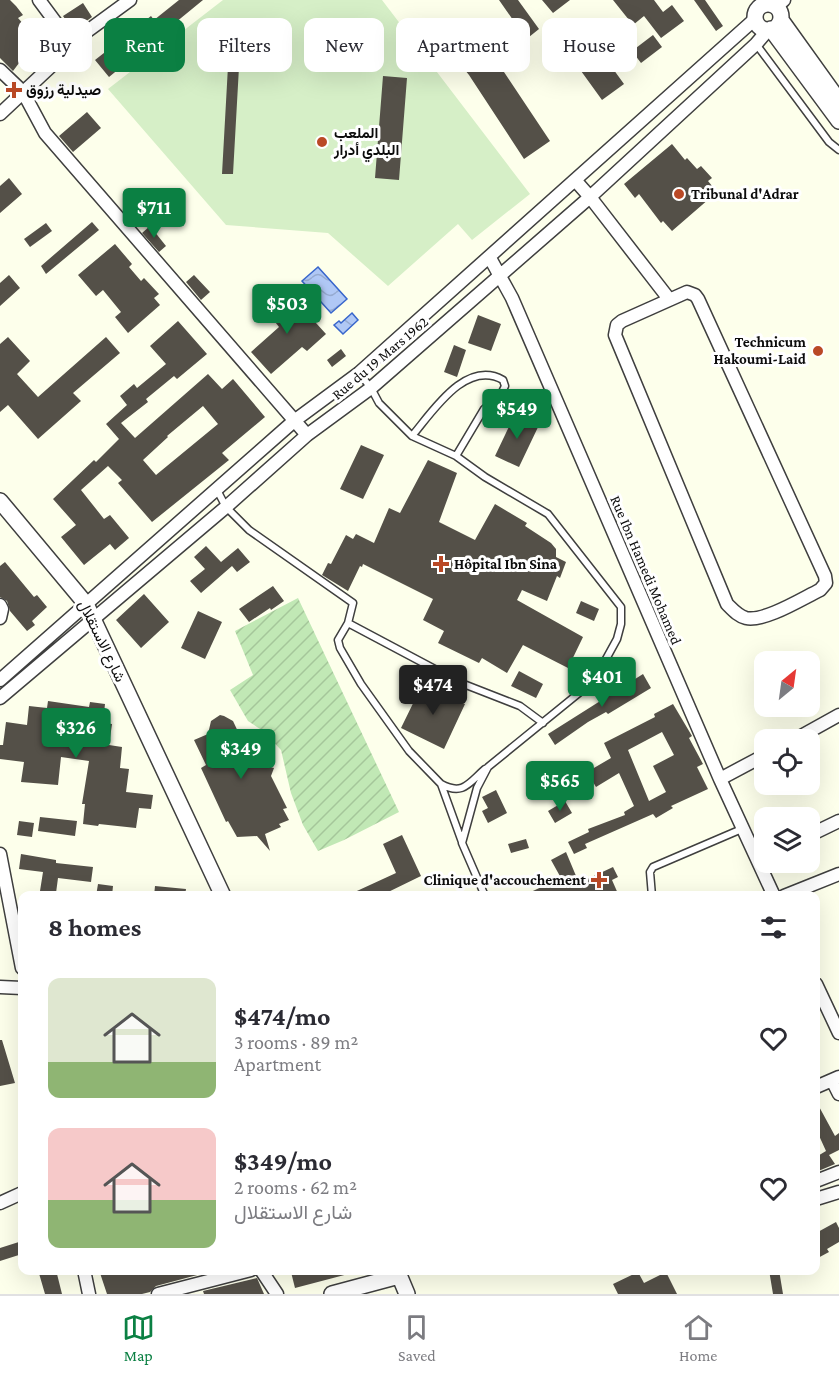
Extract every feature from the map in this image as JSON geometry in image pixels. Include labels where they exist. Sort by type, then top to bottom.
[{"type":"street","points":[[39,0],[53,18]]},
{"type":"street","points":[[92,28],[130,0]]},
{"type":"street","points":[[774,13],[759,26],[752,11],[760,7],[774,13],[839,101]]},
{"type":"street","name":"Rue du 19 Mars 1962","points":[[0,680],[294,421],[359,373],[490,258],[608,151],[752,11]]},
{"type":"street","points":[[774,13],[839,122]]},
{"type":"street","name":"Rue du 19 Mars 1962","points":[[1,697],[226,507],[307,435],[371,388],[590,197],[756,44],[774,13]]},
{"type":"street","points":[[0,70],[23,92],[45,133],[307,435]]},
{"type":"street","points":[[0,114],[45,72]]},
{"type":"street","points":[[608,151],[622,167]]},
{"type":"street","points":[[575,180],[669,299]]},
{"type":"street","name":"Rue Ibn Hamedi Mohamed","points":[[490,258],[516,309],[720,779],[754,844]]},
{"type":"street","points":[[687,292],[697,296],[825,576],[825,583],[820,590],[764,616],[744,618],[727,604],[617,342],[615,330],[622,321],[669,299],[687,292]]},
{"type":"street","name":"شارع الاستقلال","points":[[0,501],[86,604],[221,891]]},
{"type":"street","points":[[0,605],[2,609],[0,618]]},
{"type":"street","points":[[814,729],[839,715]]},
{"type":"street","points":[[720,779],[754,761]]},
{"type":"street","points":[[820,830],[839,821]]},
{"type":"street","points":[[0,854],[18,947]]},
{"type":"street","name":"Rue Ibn Hamedi Mohamed","points":[[767,873],[773,891]]},
{"type":"street","points":[[786,891],[839,874]]},
{"type":"street","points":[[0,987],[18,988]]},
{"type":"street","points":[[820,993],[839,1033]]},
{"type":"street","points":[[820,1085],[836,1078],[839,1094]]},
{"type":"street","points":[[820,1179],[839,1172]]},
{"type":"street","points":[[820,1198],[839,1192]]},
{"type":"street","points":[[0,1203],[18,1195]]},
{"type":"street","points":[[85,1275],[89,1294]]},
{"type":"street","points":[[158,1294],[232,1275]]},
{"type":"street","points":[[264,1275],[277,1294]]},
{"type":"street","points":[[332,1294],[392,1275]]},
{"type":"street","points":[[403,1275],[407,1294]]},
{"type":"lane","points":[[756,44],[829,142],[839,150]]},
{"type":"lane","points":[[217,490],[226,507],[249,530],[353,603],[348,623],[339,638],[340,648],[409,751],[441,784],[450,789],[464,788],[543,723],[579,693],[600,670],[617,639],[621,624],[621,607],[548,514],[485,477],[456,456],[412,436],[379,403],[359,373]]},
{"type":"lane","points":[[412,436],[440,403],[465,381],[487,374],[503,380],[505,386],[501,394],[484,410],[456,456]]},
{"type":"lane","points":[[348,623],[461,683],[520,706],[543,723]]},
{"type":"lane","points":[[462,843],[477,788],[488,767]]},
{"type":"lane","points":[[441,784],[462,843],[483,891]]},
{"type":"lane","points":[[652,891],[650,873],[652,867],[744,828]]},
{"type":"green space","name":"الملعب البلدي أدرار","points":[[223,0],[382,0],[396,18],[396,72],[437,72],[530,194],[472,240],[458,224],[388,286],[328,233],[226,225],[108,89],[130,72],[185,72],[185,29],[197,20],[197,72],[292,72],[292,18],[200,18]]},
{"type":"green space","points":[[298,598],[399,812],[318,851],[303,825],[291,793],[281,750],[263,731],[248,721],[230,690],[253,675],[235,631]]},
{"type":"water","points":[[318,267],[347,299],[331,313],[302,281]]},
{"type":"water","points":[[352,313],[358,320],[343,334],[334,325],[339,321],[341,323]]},
{"type":"building","points":[[0,0],[10,0],[23,15],[18,18],[18,64],[13,71],[0,58]]},
{"type":"building","points":[[179,0],[203,0],[181,18],[156,18]]},
{"type":"building","points":[[499,0],[518,0],[539,29],[530,36],[530,18],[512,18]]},
{"type":"building","points":[[542,0],[570,0],[553,13]]},
{"type":"building","points":[[613,0],[654,0],[663,12],[672,5],[684,21],[661,38],[644,16],[637,22],[637,18],[627,18]]},
{"type":"building","points":[[694,0],[705,0],[723,26],[716,31]]},
{"type":"building","points":[[83,3],[92,17],[64,18],[63,16]]},
{"type":"building","points":[[653,35],[662,47],[641,63],[637,58],[637,47]]},
{"type":"building","points":[[104,53],[104,71],[95,60]]},
{"type":"building","points":[[105,72],[115,72],[109,77]]},
{"type":"building","points":[[228,72],[239,72],[233,174],[222,174]]},
{"type":"building","points":[[467,72],[504,72],[550,141],[524,159]]},
{"type":"building","points":[[582,72],[615,72],[624,84],[602,100]]},
{"type":"building","points":[[383,76],[407,78],[399,180],[375,178]]},
{"type":"building","points":[[87,112],[101,128],[73,152],[59,136]]},
{"type":"building","name":"Tribunal d'Adrar","points":[[672,144],[685,160],[687,158],[697,169],[701,166],[712,178],[708,181],[717,192],[672,231],[663,221],[661,223],[639,194],[635,198],[624,184]]},
{"type":"building","points":[[9,178],[22,194],[0,213],[0,186]]},
{"type":"building","points":[[92,222],[99,230],[46,274],[41,266]]},
{"type":"building","points":[[46,223],[52,231],[30,247],[24,239]]},
{"type":"building","points":[[150,226],[166,246],[159,252],[142,233]]},
{"type":"building","points":[[115,244],[132,264],[129,267],[141,281],[144,278],[159,294],[154,298],[160,305],[128,333],[115,317],[121,312],[103,290],[96,296],[78,275]]},
{"type":"building","points":[[9,275],[20,288],[0,306],[0,283]]},
{"type":"building","points":[[194,275],[210,292],[201,300],[186,282]]},
{"type":"building","points":[[284,295],[300,317],[306,312],[326,334],[307,351],[302,347],[271,374],[251,352],[279,327],[265,309]]},
{"type":"building","points":[[478,315],[501,324],[491,351],[468,343]]},
{"type":"building","points":[[178,321],[207,354],[177,379],[174,376],[146,399],[148,402],[121,423],[135,438],[208,374],[222,389],[233,379],[265,417],[222,453],[229,460],[152,522],[118,483],[122,480],[108,466],[81,490],[104,519],[110,515],[129,538],[115,550],[110,544],[84,565],[61,537],[76,525],[53,499],[119,439],[106,424],[127,405],[120,396],[134,384],[137,388],[166,364],[150,346]],"holes":[[[203,406],[218,424],[156,475],[143,460]]]},
{"type":"building","points":[[8,337],[30,361],[17,374],[38,397],[106,337],[120,353],[73,393],[81,401],[38,439],[8,405],[0,412],[0,344]]},
{"type":"building","points":[[454,345],[466,350],[457,377],[444,372]]},
{"type":"building","points":[[341,349],[346,356],[332,367],[327,360]]},
{"type":"building","points":[[515,414],[539,425],[519,467],[495,456]]},
{"type":"building","points":[[361,445],[384,455],[363,499],[340,489]]},
{"type":"building","points":[[428,460],[457,473],[439,522],[475,540],[495,504],[527,523],[525,526],[551,543],[556,549],[556,557],[566,562],[560,578],[557,576],[547,601],[522,590],[517,600],[583,637],[568,668],[523,645],[507,673],[482,658],[479,663],[438,643],[444,631],[423,620],[433,599],[363,564],[348,591],[322,575],[328,563],[331,564],[346,535],[353,539],[356,534],[374,543],[389,508],[400,513]]},
{"type":"building","points":[[206,546],[221,562],[238,548],[250,562],[237,572],[232,566],[201,593],[190,581],[205,569],[194,557]]},
{"type":"building","points":[[5,562],[34,597],[37,595],[47,607],[32,621],[35,625],[27,631],[10,611],[7,601],[0,597],[0,566]]},
{"type":"building","points":[[273,586],[284,601],[249,622],[239,609]]},
{"type":"building","points":[[144,594],[169,622],[141,648],[116,620]]},
{"type":"building","points":[[581,601],[599,609],[594,621],[576,613]]},
{"type":"building","points":[[198,611],[222,622],[205,659],[181,648]]},
{"type":"building","points":[[519,671],[543,684],[536,698],[511,686]]},
{"type":"building","points":[[643,674],[651,688],[608,714],[606,712],[588,722],[555,745],[548,734]]},
{"type":"building","points":[[423,683],[465,704],[444,749],[401,728]]},
{"type":"building","points":[[48,701],[89,707],[90,702],[105,704],[103,723],[112,724],[109,745],[122,747],[120,768],[129,769],[126,792],[153,795],[151,809],[139,808],[136,828],[83,824],[85,804],[82,804],[89,761],[61,757],[58,785],[21,782],[24,762],[0,759],[0,745],[3,745],[6,722],[27,725],[29,706],[47,708]]},
{"type":"building","points":[[673,704],[692,736],[689,738],[703,764],[697,767],[708,789],[671,806],[673,808],[656,818],[653,814],[585,844],[587,848],[574,854],[568,842],[589,832],[588,829],[625,815],[624,812],[634,806],[619,773],[596,787],[587,772],[611,758],[604,743],[655,717],[654,714]],"holes":[[[662,732],[674,755],[653,766],[666,792],[649,801],[628,750]]]},
{"type":"building","points":[[220,715],[233,721],[241,738],[253,736],[258,738],[267,749],[267,766],[274,768],[271,776],[287,808],[283,809],[289,820],[279,824],[281,827],[265,834],[270,851],[257,836],[237,837],[228,821],[226,822],[201,768],[206,765],[194,740],[208,734],[211,721]]},
{"type":"building","points":[[558,768],[565,779],[553,787],[546,776]]},
{"type":"building","points":[[496,790],[507,813],[488,823],[482,811],[488,808],[482,797]]},
{"type":"building","points":[[565,801],[572,813],[555,823],[548,811]]},
{"type":"building","points":[[40,817],[77,821],[75,836],[38,831]]},
{"type":"building","points":[[19,821],[34,823],[32,837],[17,835]]},
{"type":"building","points":[[402,835],[421,876],[390,891],[357,891],[396,873],[383,844]]},
{"type":"building","points":[[526,839],[529,848],[511,853],[508,844]]},
{"type":"building","name":"Clinique d'accouchement","points":[[566,852],[579,883],[613,867],[618,877],[612,880],[617,891],[533,891],[561,878],[551,860]]},
{"type":"building","points":[[21,854],[56,860],[56,863],[93,867],[91,882],[58,878],[56,891],[40,891],[43,872],[19,869]]},
{"type":"building","points":[[98,884],[113,886],[112,891],[97,891]]},
{"type":"building","points":[[155,886],[186,889],[186,891],[154,891]]},
{"type":"building","points":[[0,1040],[2,1040],[15,1083],[0,1086]]},
{"type":"building","points":[[820,1108],[835,1136],[839,1133],[839,1150],[829,1155],[835,1164],[820,1170],[820,1155],[826,1151],[820,1138]]},
{"type":"building","points":[[836,1222],[839,1228],[839,1242],[827,1249],[829,1252],[820,1257],[820,1231]]},
{"type":"building","points":[[18,1242],[18,1255],[0,1261],[0,1248]]},
{"type":"building","points":[[39,1275],[57,1275],[62,1294],[45,1294]]},
{"type":"building","points":[[101,1275],[197,1275],[156,1286],[150,1292],[142,1294],[107,1294]]},
{"type":"building","points":[[292,1275],[344,1275],[295,1288]]},
{"type":"building","points":[[632,1275],[640,1275],[644,1283],[660,1275],[668,1275],[677,1294],[618,1294],[613,1284]]},
{"type":"building","points":[[770,1275],[780,1275],[783,1294],[773,1294]]},
{"type":"building","points":[[257,1278],[264,1294],[204,1294],[203,1291]]},
{"type":"place","name":"صيدلية رزوق","points":[[14,90]]},
{"type":"place","name":"الملعب البلدي أدرار","points":[[322,142]]},
{"type":"place","name":"Tribunal d'Adrar","points":[[679,194]]},
{"type":"place","name":"Technicum Hakoumi-Laid","points":[[818,351]]},
{"type":"place","name":"Hôpital Ibn Sina","points":[[441,564]]},
{"type":"place","name":"Clinique d'accouchement","points":[[599,880]]}]
